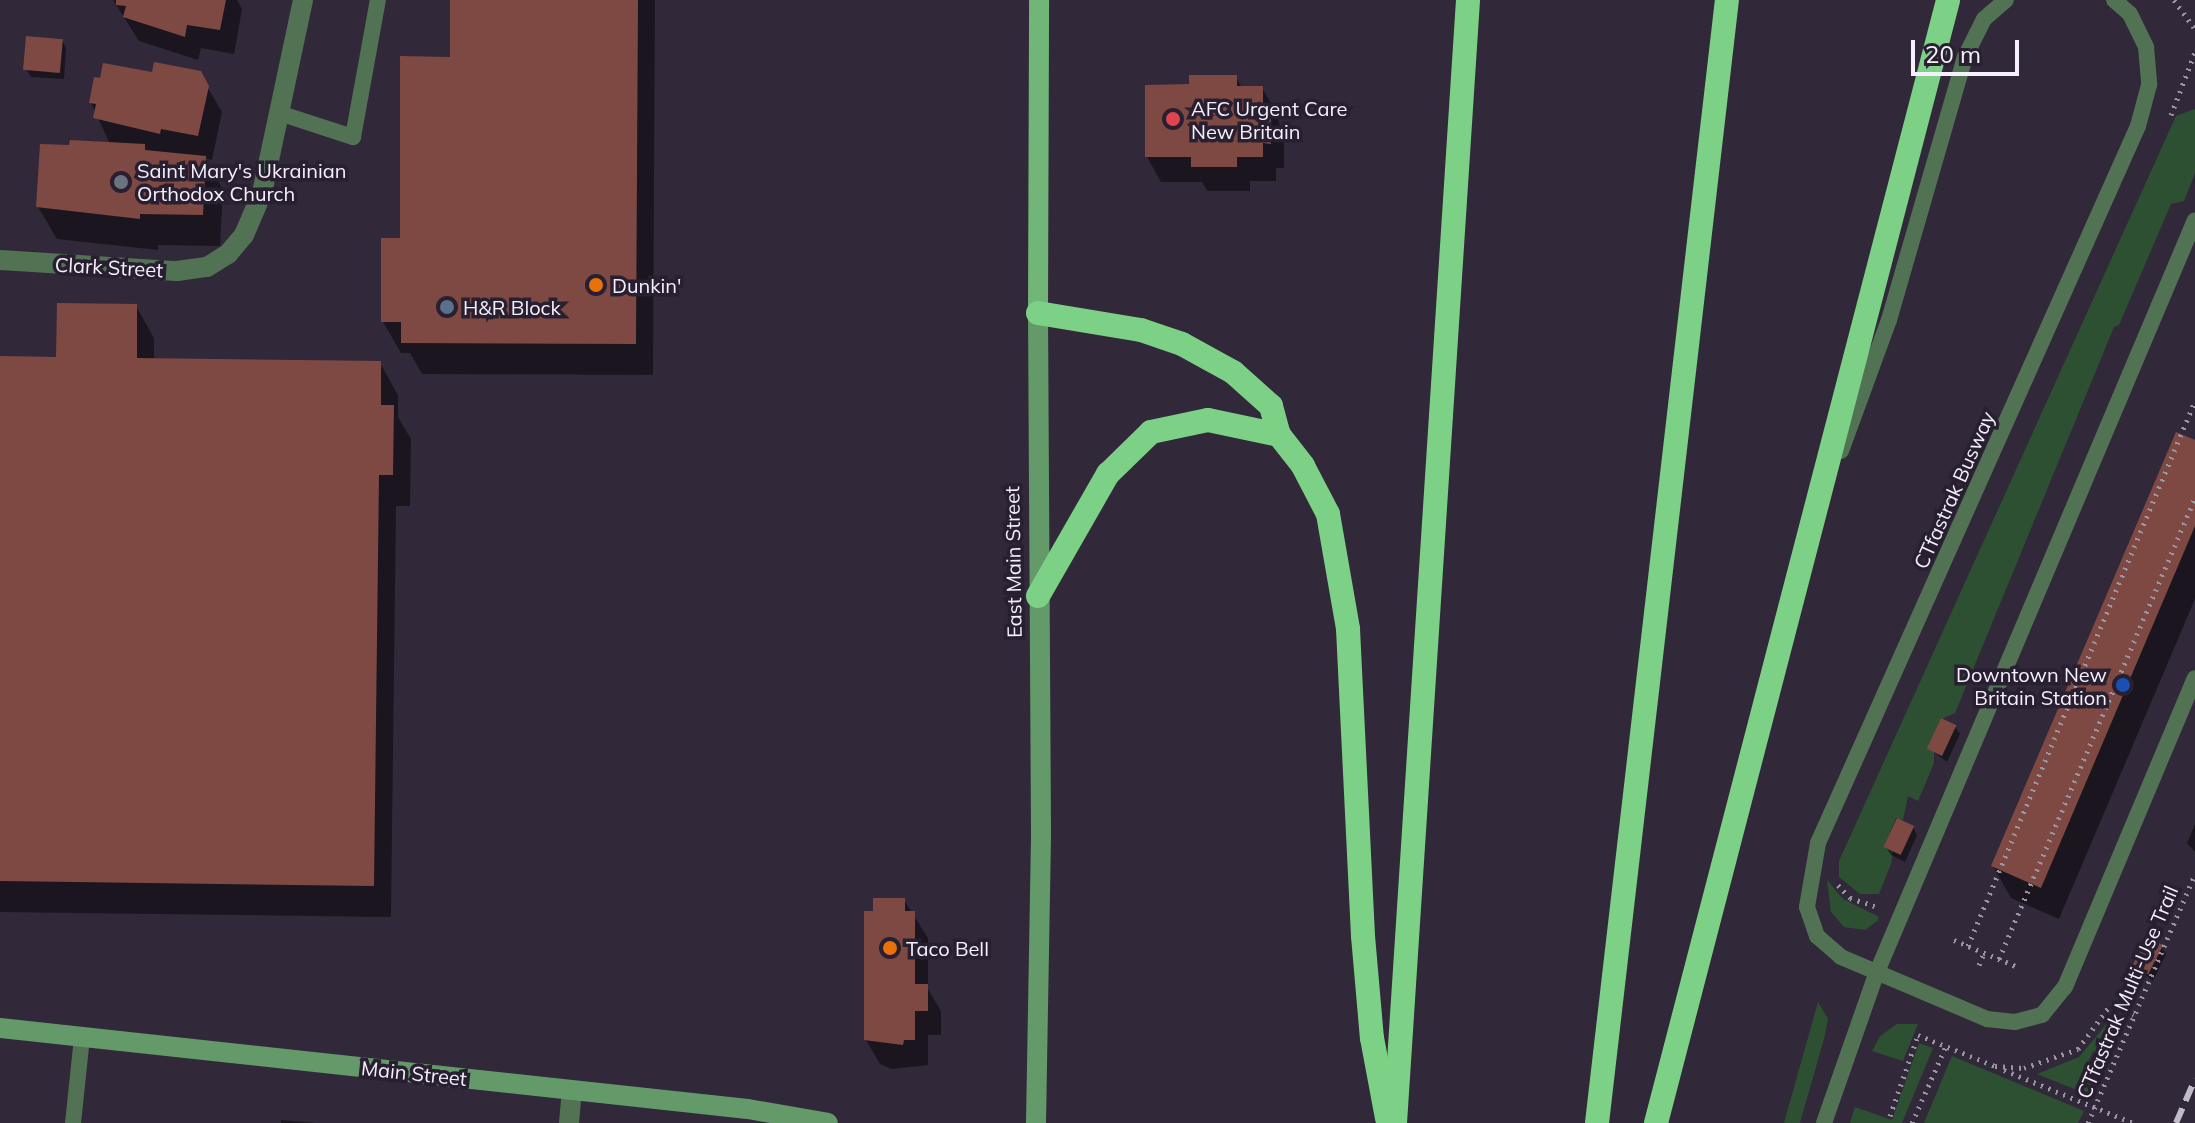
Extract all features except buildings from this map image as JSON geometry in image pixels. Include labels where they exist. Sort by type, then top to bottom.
[{"type":"highway","points":[[1395,1123],[1468,0]]},
{"type":"highway","points":[[1597,1123],[1722,71],[1727,0]]},
{"type":"highway","points":[[1722,71],[1739,0]]},
{"type":"highway","points":[[1656,1123],[1948,0]]},
{"type":"highway","points":[[1038,313],[1141,330],[1209,357],[1262,395],[1276,418],[1279,435],[1325,507],[1343,576],[1369,1014],[1388,1123]]},
{"type":"highway","points":[[1038,596],[1108,474],[1151,432],[1208,420],[1279,435]]},
{"type":"main road","name":"East Main Street","points":[[1036,1123],[1041,833],[1038,596],[1039,0]]},
{"type":"main road","name":"Main Street","points":[[0,1028],[572,1090],[828,1123]]},
{"type":"street","points":[[279,113],[303,0]]},
{"type":"street","name":"Clark Street","points":[[0,260],[177,271],[216,263],[244,235],[258,208],[279,113]]},
{"type":"street","points":[[569,1123],[572,1090]]},
{"type":"lane","points":[[279,113],[353,137],[378,0]]},
{"type":"lane","points":[[1801,562],[1889,320],[1965,57],[1984,19],[2006,0]]},
{"type":"lane","name":"CTfastrak Busway","points":[[2114,0],[2130,14],[2146,47],[2149,85],[2138,126],[1811,863],[1807,907],[1817,936],[1841,957],[2001,1022],[2029,1020],[2052,1007],[2065,987],[2195,678]]},
{"type":"lane","points":[[1824,1123],[1877,972],[2195,220]]},
{"type":"lane","points":[[73,1123],[82,1037]]},
{"type":"path","points":[[2174,0],[2195,29]]},
{"type":"path","points":[[1968,946],[2195,401]]},
{"type":"path","points":[[1999,959],[2195,498]]},
{"type":"path","name":"CTfastrak Multi-Use Trail","points":[[2088,1123],[2195,874]]},
{"type":"path","points":[[1954,940],[2018,967]]},
{"type":"path","points":[[1979,965],[1984,953]]},
{"type":"path","points":[[1995,1066],[2037,1066],[2078,1049],[2111,1004],[2134,1015]]},
{"type":"path","points":[[1890,1116],[1918,1035],[2133,1123]]},
{"type":"path","points":[[1912,1123],[1946,1046]]},
{"type":"green space","points":[[2195,109],[2195,173],[2184,201],[2171,204],[2119,325],[2114,327],[1955,713],[1941,719],[1928,748],[1934,752],[1934,763],[1918,801],[1908,796],[1903,820],[1896,818],[1884,847],[1893,851],[1879,894],[1860,894],[1839,877],[1839,861],[2176,116]]},
{"type":"green space","points":[[1827,880],[1843,899],[1879,917],[1877,921],[1865,930],[1844,927],[1831,912]]},
{"type":"green space","points":[[1818,1002],[1828,1019],[1824,1039],[1800,1123],[1784,1123]]},
{"type":"green space","points":[[2113,1016],[2121,1020],[2106,1056],[2093,1051],[2084,1072],[2097,1078],[2089,1095],[2037,1074],[2079,1057]]},
{"type":"green space","points":[[1897,1024],[1918,1024],[1903,1061],[1872,1051],[1880,1036]]},
{"type":"green space","points":[[1919,1043],[1933,1048],[1902,1123],[1850,1123],[1855,1107],[1892,1120]]},
{"type":"green space","points":[[1952,1056],[2084,1111],[2078,1123],[1924,1123]]},
{"type":"railway","points":[[2176,1123],[2195,1079]]},
{"type":"place","name":"AFC Urgent Care New Britain","points":[[1173,119]]},
{"type":"place","name":"Saint Mary's Ukrainian Orthodox Church","points":[[121,182]]},
{"type":"place","name":"Dunkin'","points":[[596,285]]},
{"type":"place","name":"H&R Block","points":[[447,307]]},
{"type":"place","name":"Downtown New Britain Station","points":[[2123,685]]},
{"type":"place","name":"Taco Bell","points":[[890,948]]}]
